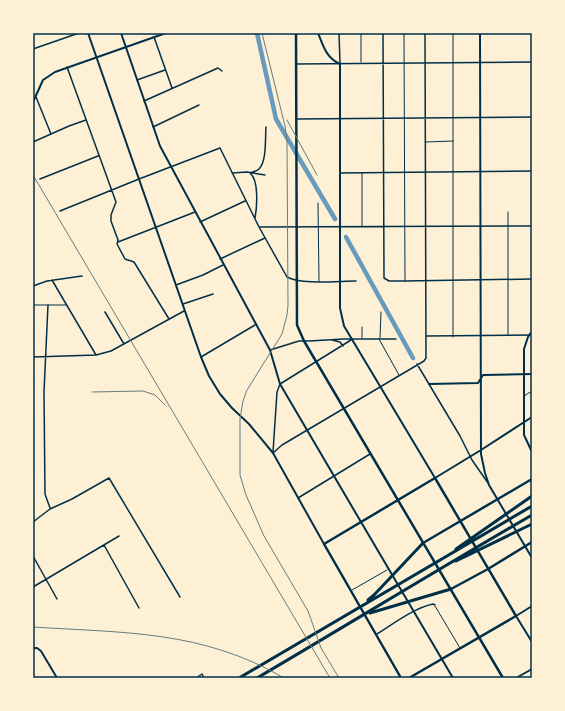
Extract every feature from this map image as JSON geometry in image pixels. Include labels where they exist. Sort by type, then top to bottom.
[{"type":"highway","points":[[463,546],[532,496]]},
{"type":"highway","points":[[239,678],[532,506]]},
{"type":"highway","points":[[257,678],[372,611],[409,586],[468,554],[532,515]]},
{"type":"highway","points":[[468,554],[532,524]]},
{"type":"highway","points":[[367,602],[423,543]]},
{"type":"highway","points":[[372,611],[451,589]]},
{"type":"main road","points":[[296,33],[297,325],[316,362],[503,678]]},
{"type":"main road","points":[[401,678],[324,544],[435,478],[516,616],[409,678]]},
{"type":"main road","points":[[423,543],[532,479]]},
{"type":"main road","points":[[451,589],[488,569],[532,542]]},
{"type":"street","points":[[33,49],[79,33]]},
{"type":"street","points":[[88,33],[201,358],[209,376],[220,394],[249,424],[273,454],[324,544]]},
{"type":"street","points":[[121,33],[160,146],[255,325],[270,350],[280,384],[453,678]]},
{"type":"street","points":[[33,102],[44,80],[55,72],[96,56],[166,33]]},
{"type":"street","points":[[318,33],[332,60],[340,64]]},
{"type":"street","points":[[339,33],[340,281],[341,317],[344,326],[435,478],[532,417]]},
{"type":"street","points":[[382,33],[383,276],[389,281],[532,279]]},
{"type":"street","points":[[273,454],[282,445],[426,358],[426,33]]},
{"type":"street","points":[[480,33],[481,450],[485,473],[489,485]]},
{"type":"street","points":[[154,37],[172,88]]},
{"type":"street","points":[[296,64],[532,62]]},
{"type":"street","points":[[67,67],[116,202],[111,215],[111,221],[125,260],[134,262],[169,319]]},
{"type":"street","points":[[144,101],[218,68],[222,71]]},
{"type":"street","points":[[137,80],[166,70]]},
{"type":"street","points":[[36,97],[52,134]]},
{"type":"street","points":[[153,127],[199,105]]},
{"type":"street","points":[[297,119],[532,117]]},
{"type":"street","points":[[33,142],[86,120]]},
{"type":"street","points":[[250,173],[258,170],[263,164],[266,127]]},
{"type":"street","points":[[60,212],[139,179],[220,148],[259,227],[286,277],[297,281],[356,281]]},
{"type":"street","points":[[40,179],[99,156]]},
{"type":"street","points":[[340,172],[532,171]]},
{"type":"street","points":[[232,173],[265,174]]},
{"type":"street","points":[[250,173],[254,175],[256,183],[255,219]]},
{"type":"street","points":[[200,222],[246,201]]},
{"type":"street","points":[[118,242],[195,212]]},
{"type":"street","points":[[259,227],[532,226]]},
{"type":"street","points":[[220,259],[265,238]]},
{"type":"street","points":[[176,285],[203,276],[223,265]]},
{"type":"street","points":[[33,286],[52,280],[82,276]]},
{"type":"street","points":[[52,280],[96,355]]},
{"type":"street","points":[[183,304],[213,294]]},
{"type":"street","points":[[48,305],[44,392],[45,494],[50,509]]},
{"type":"street","points":[[33,357],[46,358],[96,355],[111,351],[185,310]]},
{"type":"street","points":[[105,312],[124,344]]},
{"type":"street","points":[[201,358],[255,325]]},
{"type":"street","points":[[532,331],[524,350],[524,434],[532,452]]},
{"type":"street","points":[[426,336],[481,337],[531,335]]},
{"type":"street","points":[[273,454],[277,392],[280,384],[352,339]]},
{"type":"street","points":[[270,350],[294,341],[396,339]]},
{"type":"street","points":[[330,340],[337,341],[343,346]]},
{"type":"street","points":[[417,364],[478,470],[498,499],[532,558]]},
{"type":"street","points":[[429,384],[478,383],[483,375],[532,374]]},
{"type":"street","points":[[298,498],[370,454]]},
{"type":"street","points":[[33,522],[50,509],[72,500],[109,478],[180,598]]},
{"type":"street","points":[[33,587],[119,536]]},
{"type":"street","points":[[104,545],[140,608]]},
{"type":"street","points":[[33,556],[57,599]]},
{"type":"street","points":[[377,634],[414,612],[429,605],[435,605]]},
{"type":"street","points":[[532,606],[516,616],[532,642]]},
{"type":"street","points":[[33,648],[37,648],[41,651],[57,678]]},
{"type":"street","points":[[516,678],[532,669]]},
{"type":"street","points":[[196,678],[202,674],[204,678]]},
{"type":"lane","points":[[361,33],[361,64]]},
{"type":"lane","points":[[404,33],[405,281]]},
{"type":"lane","points":[[453,33],[453,337]]},
{"type":"lane","points":[[426,142],[453,141]]},
{"type":"lane","points":[[362,172],[362,226]]},
{"type":"lane","points":[[318,203],[319,281]]},
{"type":"lane","points":[[508,212],[508,336]]},
{"type":"lane","points":[[33,305],[67,305]]},
{"type":"lane","points":[[381,312],[379,339],[399,375]]},
{"type":"lane","points":[[362,327],[362,339]]},
{"type":"lane","points":[[524,397],[532,391]]},
{"type":"lane","points":[[352,591],[388,569]]},
{"type":"lane","points":[[435,605],[460,648]]},
{"type":"waterway","points":[[257,33],[276,119],[335,219]]},
{"type":"waterway","points":[[346,237],[413,358]]},
{"type":"railway","points":[[262,33],[285,126],[287,141],[288,305],[282,334],[247,390],[243,401],[240,419],[240,475],[246,495],[264,536],[308,611],[321,648],[339,678]]},
{"type":"railway","points":[[287,120],[317,175]]},
{"type":"railway","points":[[33,175],[330,678]]},
{"type":"railway","points":[[92,392],[143,391],[155,395],[165,405]]},
{"type":"railway","points":[[33,627],[131,633],[193,642],[253,662],[284,678]]}]
